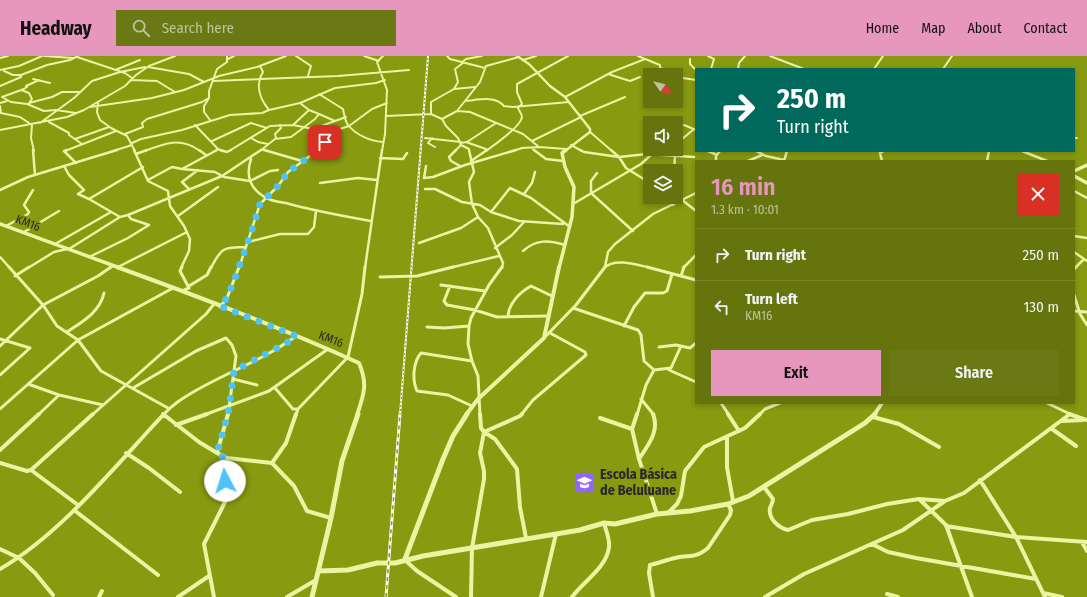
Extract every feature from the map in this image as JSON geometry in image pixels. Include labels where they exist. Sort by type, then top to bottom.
[{"type":"street","points":[[0,58],[8,56]]},
{"type":"street","points":[[39,124],[74,98],[92,81],[120,72],[148,66],[175,56]]},
{"type":"street","points":[[210,120],[203,111],[209,98],[209,91],[217,68],[227,62],[228,57],[234,56]]},
{"type":"street","points":[[90,107],[97,107],[176,92],[214,78],[260,66],[277,58],[286,56]]},
{"type":"street","points":[[296,56],[311,66],[308,76]]},
{"type":"street","points":[[364,56],[379,60]]},
{"type":"street","points":[[272,463],[286,443],[298,410],[348,357],[353,340],[362,294],[386,116],[386,84],[377,62],[384,56]]},
{"type":"street","points":[[447,56],[450,59],[485,68]]},
{"type":"street","points":[[454,89],[458,82],[455,69],[466,60],[482,56]]},
{"type":"street","points":[[442,119],[457,111],[482,79],[485,68],[488,65],[518,56],[548,84],[565,97],[590,129],[590,132],[619,157],[623,165],[643,179]]},
{"type":"street","points":[[523,60],[536,56]]},
{"type":"street","points":[[471,162],[486,149],[514,130],[522,118],[518,110],[522,104],[517,92],[517,84],[568,56]]},
{"type":"street","points":[[638,56],[660,65],[660,68]]},
{"type":"street","points":[[708,56],[714,59],[711,68]]},
{"type":"street","points":[[738,68],[739,64],[745,56]]},
{"type":"street","points":[[770,56],[801,68]]},
{"type":"street","points":[[875,68],[883,56]]},
{"type":"street","points":[[944,68],[952,56]]},
{"type":"street","points":[[0,70],[19,66],[37,57],[77,57],[115,70],[132,79],[157,81],[168,90],[176,92]]},
{"type":"street","points":[[4,69],[4,71],[13,75],[20,75],[46,65],[77,57]]},
{"type":"street","points":[[565,97],[608,74],[645,59]]},
{"type":"street","points":[[690,59],[690,63],[695,69]]},
{"type":"street","points":[[115,70],[140,60]]},
{"type":"street","points":[[0,130],[39,124],[77,113],[98,103],[125,86],[148,66]]},
{"type":"street","points":[[148,66],[165,71],[189,74],[204,82]]},
{"type":"street","points":[[260,66],[263,72],[259,78],[259,94],[269,110]]},
{"type":"street","points":[[213,81],[338,76],[409,70]]},
{"type":"street","points":[[608,74],[630,81],[640,77]]},
{"type":"street","points":[[0,86],[21,78],[20,75]]},
{"type":"street","points":[[683,77],[695,80]]},
{"type":"street","points":[[34,79],[50,83]]},
{"type":"street","points":[[7,101],[2,97],[26,88],[26,86],[39,80]]},
{"type":"street","points":[[0,190],[35,175],[76,163],[141,140],[179,131],[210,120],[234,114],[262,113],[300,103],[335,88],[385,80]]},
{"type":"street","points":[[0,82],[5,84]]},
{"type":"street","points":[[378,82],[386,84]]},
{"type":"street","points":[[431,114],[430,111],[432,100],[454,89],[475,88]]},
{"type":"street","points":[[21,90],[29,93],[32,99],[28,103]]},
{"type":"street","points":[[0,103],[7,101],[28,103],[52,97],[62,92],[79,92]]},
{"type":"street","points":[[319,94],[343,108],[347,124],[349,126],[369,140],[383,142]]},
{"type":"street","points":[[533,142],[580,116],[625,97]]},
{"type":"street","points":[[125,134],[143,127],[142,123],[147,119],[202,102],[209,98]]},
{"type":"street","points":[[465,101],[492,99],[501,102],[504,106],[519,107],[569,102]]},
{"type":"street","points":[[28,103],[42,110],[77,113]]},
{"type":"street","points":[[98,103],[98,117],[102,122],[116,131],[125,134],[132,144],[148,180],[168,191],[170,206],[178,216],[190,239],[190,246],[180,271],[189,286]]},
{"type":"street","points":[[300,103],[309,110],[335,121]]},
{"type":"street","points":[[195,125],[212,141],[218,149],[224,152],[229,151],[272,125],[293,125],[313,128],[328,133],[349,126],[372,108],[387,103]]},
{"type":"street","points":[[0,106],[1,113],[20,117],[32,125]]},
{"type":"street","points":[[293,125],[309,110]]},
{"type":"street","points":[[457,111],[470,112],[514,130],[527,136],[539,147]]},
{"type":"street","points":[[16,276],[54,252],[68,249],[120,217],[222,176],[251,158],[276,138],[290,138],[319,114]]},
{"type":"street","points":[[386,116],[431,114],[442,119],[444,124],[461,143],[469,149],[474,172],[469,182],[472,204],[478,217],[488,228],[495,248],[503,263],[502,270],[485,290],[475,310],[469,326],[468,344],[472,362],[478,376],[480,423],[484,432],[495,439],[506,451],[517,469],[520,507],[526,538]]},
{"type":"street","points":[[313,128],[346,117]]},
{"type":"street","points":[[43,120],[69,133],[69,135],[82,144]]},
{"type":"street","points":[[212,141],[252,123],[267,128]]},
{"type":"street","points":[[426,138],[461,143],[466,142],[496,123]]},
{"type":"street","points":[[32,125],[31,140],[34,153],[35,175]]},
{"type":"street","points":[[276,138],[275,134],[281,128],[280,125]]},
{"type":"street","points":[[684,125],[695,130]]},
{"type":"street","points":[[75,138],[110,126]]},
{"type":"street","points":[[683,137],[695,130]]},
{"type":"street","points":[[76,163],[64,151],[116,131]]},
{"type":"street","points":[[544,338],[552,296],[570,227],[573,204],[574,187],[563,161],[562,153],[590,132]]},
{"type":"street","points":[[220,306],[227,298],[248,242],[260,204],[278,186],[288,172],[323,146],[328,133]]},
{"type":"street","points":[[251,138],[258,142],[268,144]]},
{"type":"street","points":[[432,138],[428,143],[435,147]]},
{"type":"street","points":[[136,154],[178,141],[192,144],[206,155]]},
{"type":"street","points":[[466,142],[486,149]]},
{"type":"street","points":[[533,142],[533,148],[542,158],[551,161],[563,161]]},
{"type":"street","points":[[461,143],[449,158],[451,162],[461,166]]},
{"type":"street","points":[[571,145],[584,152],[619,157],[630,154],[643,154]]},
{"type":"street","points":[[426,166],[423,178],[425,179],[435,177],[471,162],[522,148],[539,147],[566,149]]},
{"type":"street","points":[[182,168],[218,149]]},
{"type":"street","points":[[262,149],[302,161]]},
{"type":"street","points":[[710,152],[717,155]]},
{"type":"street","points":[[716,160],[719,152]]},
{"type":"street","points":[[758,152],[762,155],[784,160]]},
{"type":"street","points":[[1024,152],[1044,160]]},
{"type":"street","points":[[380,158],[403,159],[407,153]]},
{"type":"street","points":[[750,160],[762,155]]},
{"type":"street","points":[[573,204],[644,162],[650,156]]},
{"type":"street","points":[[674,164],[675,156],[694,157]]},
{"type":"street","points":[[251,158],[247,170],[250,181],[258,193],[265,198],[316,211],[371,221]]},
{"type":"street","points":[[189,164],[192,169]]},
{"type":"street","points":[[1075,171],[1087,165]]},
{"type":"street","points":[[64,166],[69,175],[84,190],[78,194],[120,217]]},
{"type":"street","points":[[89,199],[143,167]]},
{"type":"street","points":[[148,180],[172,167],[215,172],[222,176],[250,181],[270,171],[278,170]]},
{"type":"street","points":[[189,189],[182,182],[192,169]]},
{"type":"street","points":[[188,176],[200,170]]},
{"type":"street","points":[[524,194],[532,183],[535,172]]},
{"type":"street","points":[[597,173],[591,181],[591,193],[633,231]]},
{"type":"street","points":[[1075,177],[1087,183]]},
{"type":"street","points":[[320,183],[335,179],[344,180],[371,178],[377,180]]},
{"type":"street","points":[[178,216],[218,188]]},
{"type":"street","points":[[424,189],[435,189],[447,196],[480,205],[491,212],[524,222],[563,224]]},
{"type":"street","points":[[491,212],[508,189],[513,189],[524,194],[549,211],[563,224],[570,227]]},
{"type":"street","points":[[6,226],[28,214],[29,212],[24,205],[33,190]]},
{"type":"street","points":[[1075,192],[1087,198]]},
{"type":"street","points":[[405,559],[428,496],[453,436],[472,406],[550,333],[573,308],[605,267],[608,252],[612,248],[653,214],[695,194]]},
{"type":"street","points":[[684,200],[695,210]]},
{"type":"street","points":[[24,232],[59,211]]},
{"type":"street","points":[[248,242],[280,234],[308,234],[312,232],[315,223],[316,211]]},
{"type":"street","points":[[54,252],[57,245],[111,212]]},
{"type":"street","points":[[89,257],[122,241],[149,225],[131,219],[128,215]]},
{"type":"street","points":[[419,243],[461,228],[478,217]]},
{"type":"street","points":[[495,248],[512,235],[524,222]]},
{"type":"street","name":"KM16","points":[[0,224],[182,291],[348,357],[359,363],[362,368],[366,385],[342,462],[331,518],[312,597]]},
{"type":"street","points":[[0,346],[43,305],[115,267],[187,232]]},
{"type":"street","points":[[1075,236],[1087,238]]},
{"type":"street","points":[[523,251],[527,246],[537,241],[555,242],[565,245]]},
{"type":"street","points":[[182,291],[207,275],[219,252],[231,247],[246,247]]},
{"type":"street","points":[[1075,253],[1087,261]]},
{"type":"street","points":[[380,276],[417,276],[499,256]]},
{"type":"street","points":[[0,257],[43,305],[57,326],[78,340],[101,371],[168,408]]},
{"type":"street","points":[[681,276],[684,266],[695,257]]},
{"type":"street","points":[[1075,268],[1084,259]]},
{"type":"street","points":[[605,267],[612,263],[631,265],[695,280]]},
{"type":"street","points":[[624,326],[637,303],[645,293],[663,293],[667,291],[672,274]]},
{"type":"street","points":[[441,285],[485,290]]},
{"type":"street","points":[[450,286],[444,301],[446,304],[475,310],[491,316],[549,316]]},
{"type":"street","points":[[508,316],[509,308],[527,288],[531,286],[552,296]]},
{"type":"street","points":[[0,409],[78,340],[126,316],[173,288]]},
{"type":"street","points":[[67,332],[101,304],[104,298],[104,293]]},
{"type":"street","points":[[1075,297],[1078,304],[1078,312],[1087,325]]},
{"type":"street","points":[[0,463],[27,471],[31,470],[126,384],[201,319],[214,304]]},
{"type":"street","points":[[573,308],[638,330],[642,342],[644,361],[654,370],[669,370],[695,382]]},
{"type":"street","points":[[1075,311],[1087,312]]},
{"type":"street","points":[[427,327],[457,328],[469,326]]},
{"type":"street","points":[[484,432],[520,416],[533,400],[586,355],[585,352],[550,333]]},
{"type":"street","points":[[0,570],[19,558],[74,510],[168,408],[198,388],[234,371],[288,342],[296,336]]},
{"type":"street","points":[[133,388],[224,338],[228,340],[236,356],[230,407],[217,453]]},
{"type":"street","points":[[0,339],[6,340],[9,343],[30,348],[0,375]]},
{"type":"street","points":[[660,347],[681,346],[690,348],[695,344]]},
{"type":"street","points":[[669,370],[681,346]]},
{"type":"street","points":[[176,425],[230,407],[275,388],[328,349]]},
{"type":"street","points":[[472,362],[447,356],[421,353],[417,357],[414,380],[417,391],[448,395],[472,406]]},
{"type":"street","points":[[654,370],[646,385],[632,429],[639,459],[657,514]]},
{"type":"street","points":[[232,380],[257,385]]},
{"type":"street","points":[[28,384],[59,395],[103,405]]},
{"type":"street","points":[[275,388],[293,409],[298,410]]},
{"type":"street","points":[[0,450],[59,395]]},
{"type":"street","points":[[639,459],[653,436],[656,428],[654,414],[641,399]]},
{"type":"street","points":[[722,404],[739,432]]},
{"type":"street","points":[[666,514],[677,504],[681,496],[683,477],[690,464],[708,445],[739,432],[749,426],[765,409],[767,404]]},
{"type":"street","points":[[765,409],[778,404]]},
{"type":"street","points":[[319,570],[343,571],[377,563],[395,563],[405,559],[580,530],[604,523],[615,524],[657,514],[666,514],[730,503],[743,499],[799,466],[873,417],[881,404]]},
{"type":"street","points":[[1049,404],[1087,420]]},
{"type":"street","points":[[163,414],[199,442],[223,457],[272,463],[294,486],[307,511],[331,518]]},
{"type":"street","points":[[765,597],[804,574],[902,530],[945,502],[964,493],[1052,429],[1070,414]]},
{"type":"street","points":[[873,417],[884,418],[902,426],[939,447]]},
{"type":"street","points":[[600,418],[632,429]]},
{"type":"street","points":[[1062,420],[1087,420]]},
{"type":"street","points":[[1052,429],[1076,446]]},
{"type":"street","points":[[471,597],[472,548],[484,479],[484,471],[480,453],[484,432]]},
{"type":"street","points":[[653,597],[649,573],[650,565],[677,557],[692,557],[703,552],[714,541],[730,515],[727,437]]},
{"type":"street","points":[[126,453],[149,468],[180,492]]},
{"type":"street","points":[[214,597],[204,544],[228,496],[228,487],[222,470],[223,457]]},
{"type":"street","points":[[31,470],[78,505]]},
{"type":"street","points":[[980,480],[1016,537],[1044,595],[1062,597]]},
{"type":"street","points":[[764,487],[773,498],[770,511],[772,520],[784,530],[788,530],[812,520],[848,514],[887,504],[919,499],[945,502]]},
{"type":"street","points":[[919,499],[946,526],[962,566],[972,597]]},
{"type":"street","points":[[74,510],[158,575]]},
{"type":"street","points":[[572,597],[594,573],[608,552],[609,544],[604,523]]},
{"type":"street","points":[[946,526],[1016,537],[1085,542],[1087,551]]},
{"type":"street","points":[[541,597],[556,534]]},
{"type":"street","points":[[872,544],[888,552],[1036,579]]},
{"type":"street","points":[[0,550],[19,558],[35,573],[53,595]]},
{"type":"street","points":[[405,559],[414,569],[441,585],[456,597]]},
{"type":"street","points":[[178,597],[209,576]]},
{"type":"street","points":[[287,597],[316,580]]},
{"type":"street","points":[[99,597],[102,591]]},
{"type":"street","points":[[887,594],[898,597]]},
{"type":"railway","points":[[400,415],[428,56]]},
{"type":"railway","points":[[386,597],[400,414]]},
{"type":"place","name":"Escola Básica de Beluluane","points":[[584,482]]},
{"type":"route","points":[[225,481],[222,470],[223,457],[217,453],[230,407],[234,371],[288,342],[296,336],[220,306],[227,298],[234,281],[260,204],[278,186],[288,172],[312,153],[321,148],[325,142]]}]
